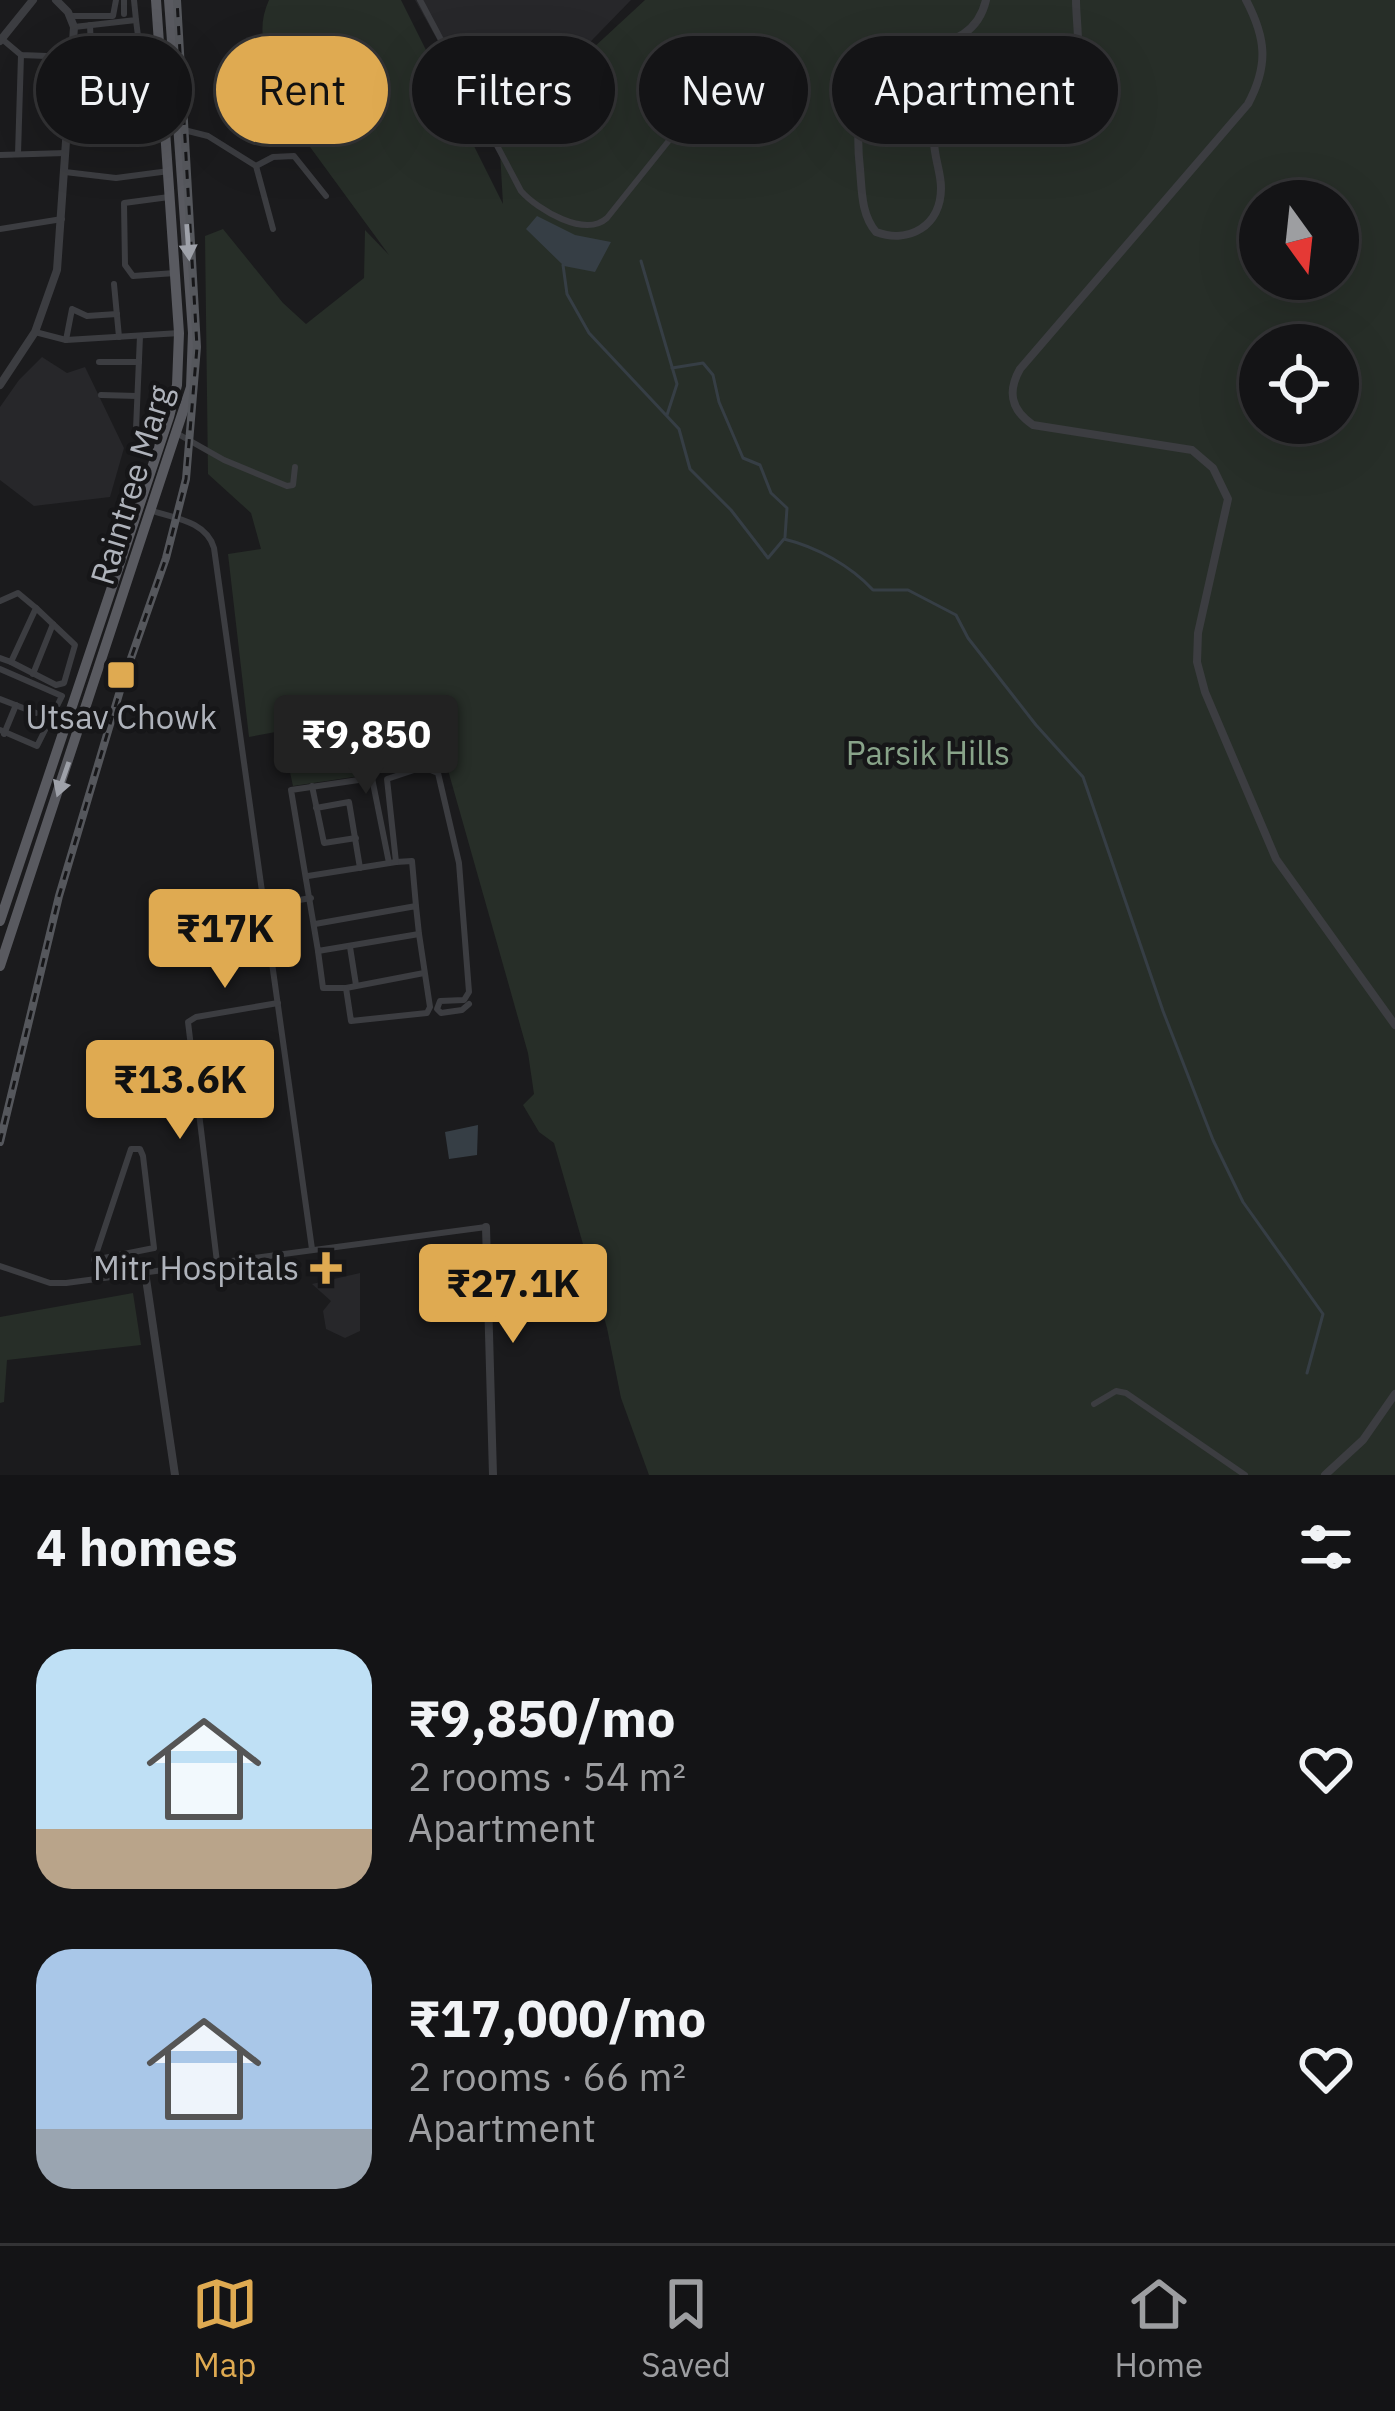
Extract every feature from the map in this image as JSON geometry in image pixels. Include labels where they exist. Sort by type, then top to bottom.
[{"type":"main road","name":"Raintree Marg","points":[[0,966],[147,509],[177,385],[179,333],[156,0]]},
{"type":"main road","name":"Raintree Marg","points":[[170,0],[173,36]]},
{"type":"main road","name":"Raintree Marg","points":[[0,921],[191,387],[194,333],[181,144]]},
{"type":"street","points":[[33,0],[1,40],[21,56],[36,56]]},
{"type":"street","points":[[56,0],[72,21],[72,36]]},
{"type":"street","points":[[72,21],[113,16],[120,0]]},
{"type":"street","points":[[120,0],[124,14]]},
{"type":"street","points":[[134,0],[138,36]]},
{"type":"street","points":[[420,0],[532,204],[588,226],[600,225],[667,144]]},
{"type":"street","points":[[986,0],[980,17],[967,30],[890,64],[866,89],[856,120],[857,142],[865,213],[876,232],[904,238],[924,229],[941,189],[934,141],[952,116],[974,105],[1028,109],[1046,103],[1067,85],[1076,66],[1076,0]]},
{"type":"street","points":[[1246,0],[1258,22],[1265,54],[1248,104],[1020,369],[1012,397],[1017,412],[1033,424],[1192,450],[1204,457],[1220,479],[1228,506],[1198,633],[1199,676],[1276,859],[1395,1025]]},
{"type":"street","points":[[72,21],[90,25],[136,20]]},
{"type":"street","points":[[90,25],[90,36]]},
{"type":"street","points":[[18,154],[21,56]]},
{"type":"street","points":[[192,132],[208,136],[256,166],[273,229]]},
{"type":"street","points":[[0,385],[35,332],[57,270],[67,144]]},
{"type":"street","points":[[0,154],[66,152]]},
{"type":"street","points":[[256,166],[282,155],[294,156],[326,196]]},
{"type":"street","points":[[65,172],[116,178],[183,170]]},
{"type":"street","points":[[170,197],[134,200],[122,206],[125,265],[133,276],[175,273]]},
{"type":"street","points":[[0,229],[62,219]]},
{"type":"street","points":[[113,284],[119,337]]},
{"type":"street","points":[[66,340],[72,309],[87,316],[117,314]]},
{"type":"street","points":[[35,332],[66,340],[194,333]]},
{"type":"street","points":[[136,429],[140,336]]},
{"type":"street","points":[[99,362],[139,362]]},
{"type":"street","points":[[101,395],[137,396]]},
{"type":"street","points":[[178,434],[224,460],[287,486],[292,484],[295,467]]},
{"type":"street","points":[[147,509],[202,528],[212,541],[312,1249]]},
{"type":"street","points":[[0,602],[18,593],[75,645],[64,683],[56,685],[0,658]]},
{"type":"street","points":[[11,662],[35,608]]},
{"type":"street","points":[[33,674],[53,624]]},
{"type":"street","points":[[0,669],[62,696],[37,746],[2,732],[16,705]]},
{"type":"street","points":[[0,699],[36,713]]},
{"type":"street","points":[[392,862],[387,779],[429,767],[438,773],[459,863],[469,992],[464,1000],[440,1001],[437,1009],[441,1013],[463,1010],[469,1004]]},
{"type":"street","points":[[392,862],[372,778],[294,789],[291,794],[323,988],[424,973]]},
{"type":"street","points":[[312,786],[324,843],[356,838]]},
{"type":"street","points":[[316,808],[350,802],[360,868]]},
{"type":"street","points":[[308,876],[412,861],[427,1013],[351,1021],[346,988]]},
{"type":"street","points":[[264,906],[311,898]]},
{"type":"street","points":[[315,924],[416,906]]},
{"type":"street","points":[[318,951],[419,934]]},
{"type":"street","points":[[350,946],[356,985]]},
{"type":"street","points":[[217,1262],[188,1022],[278,1003]]},
{"type":"street","points":[[131,1149],[142,1153],[147,1191],[154,1248],[94,1260],[131,1149]]},
{"type":"street","points":[[0,1266],[57,1284],[486,1227],[493,1475]]},
{"type":"street","points":[[145,1272],[175,1475]]},
{"type":"street","points":[[1094,1404],[1116,1391],[1126,1393],[1245,1475]]},
{"type":"street","points":[[1325,1475],[1354,1449],[1395,1394]]},
{"type":"shaded area","points":[[415,0],[631,0],[596,36],[435,36]]},
{"type":"shaded area","points":[[537,216],[575,235],[611,242],[595,272],[564,266],[526,229]]},
{"type":"shaded area","points":[[42,357],[67,373],[85,367],[124,448],[110,497],[34,506],[0,480],[0,407]]},
{"type":"shaded area","points":[[478,1125],[477,1155],[449,1159],[445,1132]]},
{"type":"shaded area","points":[[360,1273],[360,1331],[345,1338],[326,1329],[323,1311],[331,1301],[312,1284]]},
{"type":"green space","name":"Parsik Hills","points":[[269,0],[401,0],[419,36],[412,36],[412,144],[473,144],[503,204],[500,144],[615,144],[615,36],[606,36],[645,0],[1395,0],[1395,1475],[649,1475],[621,1398],[607,1328],[554,1143],[539,1132],[523,1105],[534,1094],[528,1053],[446,763],[293,786],[281,731],[249,737],[228,554],[261,549],[251,513],[208,474],[205,236],[223,229],[306,324],[364,278],[365,230],[389,255],[308,144],[388,144],[388,36],[263,36]]},
{"type":"green space","points":[[133,1293],[141,1345],[7,1360],[4,1402],[0,1403],[0,1317]]},
{"type":"waterway","points":[[641,261],[677,384],[667,415]]},
{"type":"waterway","points":[[563,265],[567,294],[589,333],[679,429],[690,469],[731,510],[768,558],[784,539],[844,565],[873,590],[908,590],[956,615],[968,638],[1036,725],[1083,777],[1213,1140],[1243,1202],[1323,1314],[1307,1373]]},
{"type":"waterway","points":[[672,368],[703,363],[713,375],[743,458],[760,465],[771,493],[787,508],[785,537]]},
{"type":"railway","points":[[0,1142],[59,896],[122,684],[166,558],[186,479],[197,347],[177,0]]},
{"type":"place","name":"Utsav Chowk","points":[[121,675]]},
{"type":"place","name":"Mitr Hospitals","points":[[326,1268]]}]
